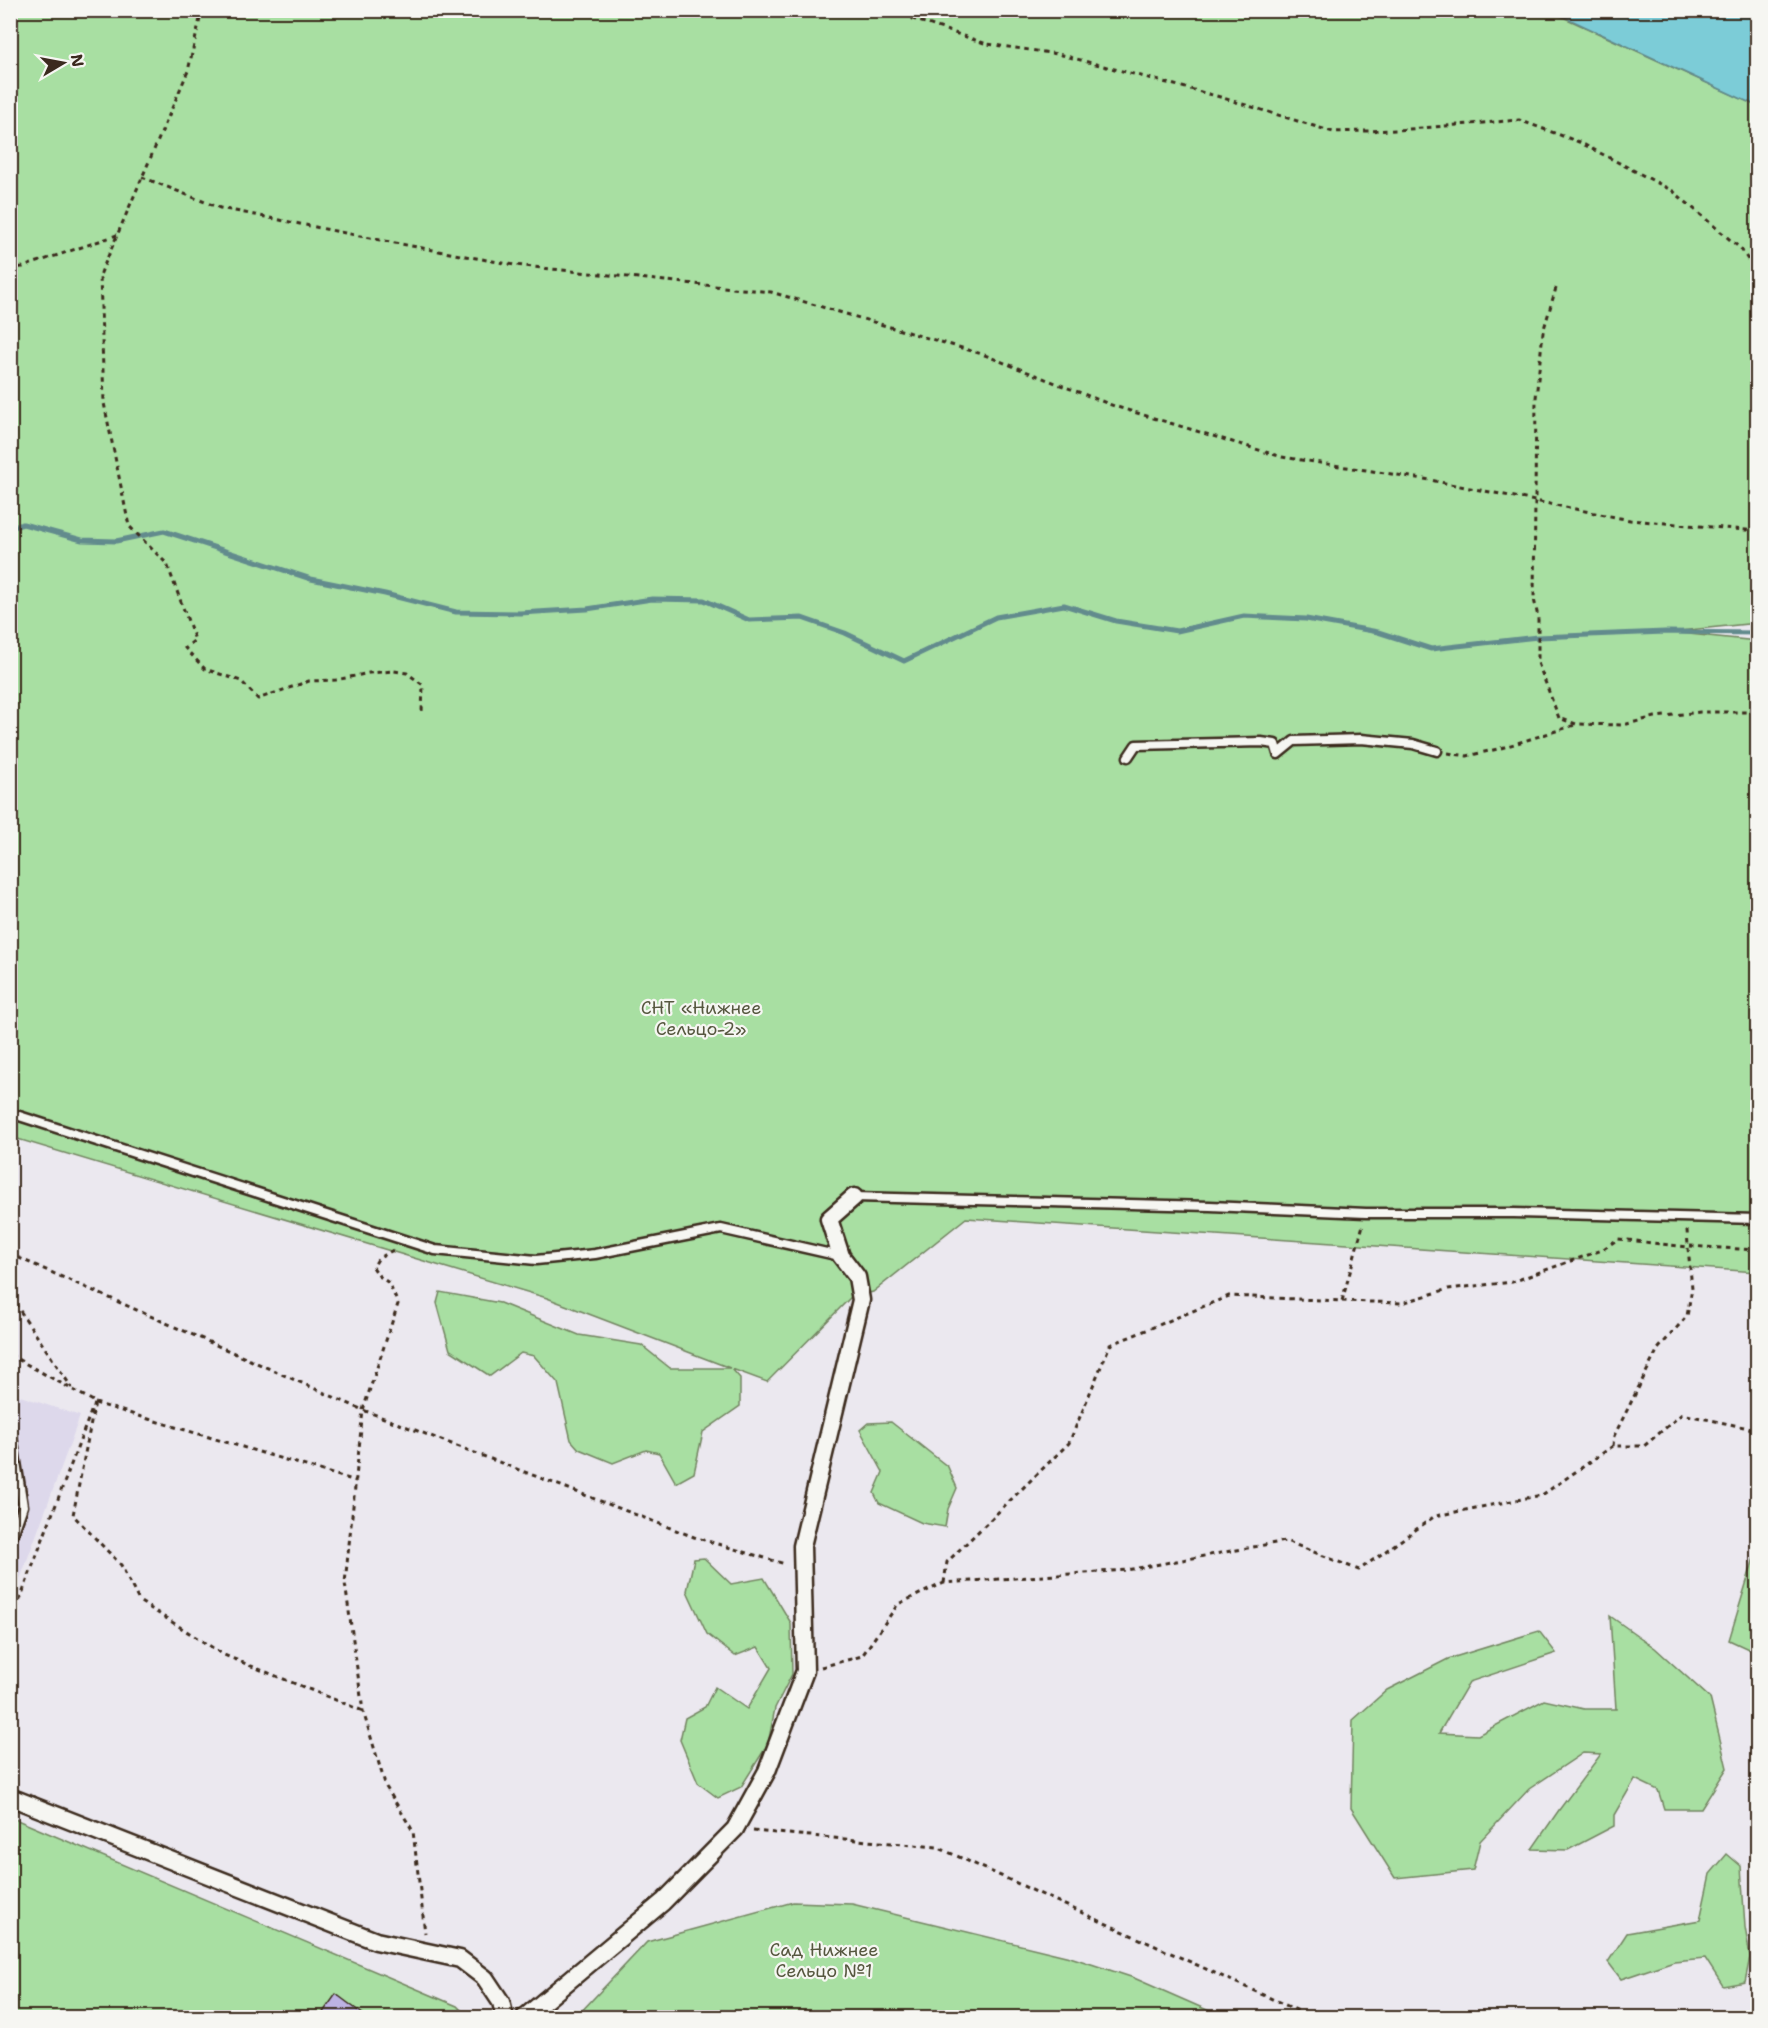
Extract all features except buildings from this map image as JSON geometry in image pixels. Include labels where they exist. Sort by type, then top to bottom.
[{"type":"street","points":[[524,2018],[663,1902],[735,1829],[767,1771],[805,1671],[802,1546],[861,1300],[857,1277],[841,1256],[829,1219],[854,1197]]},
{"type":"street","points":[[10,1797],[376,1941],[460,1959],[485,1978],[501,2002],[505,2018]]},
{"type":"lane","points":[[1128,757],[1136,745],[1261,742],[1275,744],[1278,754],[1293,741],[1361,739],[1413,744],[1437,751]]},
{"type":"lane","points":[[10,1113],[435,1250],[536,1260],[595,1254],[721,1229],[841,1256]]},
{"type":"lane","points":[[854,1197],[1210,1206],[1366,1213],[1514,1213],[1758,1219]]},
{"type":"lane","points":[[10,1424],[23,1506],[10,1543]]},
{"type":"path","points":[[202,10],[188,71],[100,275],[104,402],[129,526],[167,564],[195,640],[185,648],[205,669],[241,681],[258,699],[309,681],[336,680],[369,673],[394,671],[407,673],[423,685],[422,712]]},
{"type":"path","points":[[896,10],[913,20],[987,44],[1058,54],[1220,97],[1333,132],[1397,130],[1519,120],[1579,142],[1673,191],[1741,249],[1758,275]]},
{"type":"path","points":[[142,177],[220,208],[514,265],[771,292],[982,354],[1114,406],[1282,457],[1430,480],[1630,520],[1758,531]]},
{"type":"path","points":[[10,268],[23,267],[117,235]]},
{"type":"path","points":[[1556,288],[1543,332],[1537,387],[1534,599],[1538,616],[1538,663],[1559,718],[1576,724],[1623,725],[1655,717],[1700,712],[1758,712]]},
{"type":"path","points":[[1437,751],[1467,756],[1498,749],[1576,724]]},
{"type":"path","points":[[1342,1301],[1366,1213]]},
{"type":"path","points":[[1613,1446],[1614,1436],[1658,1349],[1687,1316],[1692,1288],[1687,1217]]},
{"type":"path","points":[[944,1583],[946,1562],[1069,1443],[1110,1345],[1229,1296],[1402,1303],[1448,1289],[1512,1282],[1602,1250],[1618,1239],[1688,1247],[1758,1250]]},
{"type":"path","points":[[407,1241],[378,1258],[373,1268],[389,1283],[398,1304],[363,1410],[345,1583],[363,1711],[386,1787],[413,1831],[427,1951]]},
{"type":"path","points":[[10,1254],[363,1410],[694,1537],[803,1569]]},
{"type":"path","points":[[10,1296],[73,1389]]},
{"type":"path","points":[[10,1355],[95,1402],[356,1481]]},
{"type":"path","points":[[10,1626],[95,1402]]},
{"type":"path","points":[[95,1402],[73,1515],[121,1565],[139,1601],[224,1655],[363,1711]]},
{"type":"path","points":[[805,1671],[862,1656],[898,1604],[944,1583],[1127,1570],[1286,1541],[1359,1570],[1435,1516],[1542,1495],[1613,1446],[1644,1446],[1682,1414],[1758,1430]]},
{"type":"path","points":[[735,1829],[938,1847],[1314,2018]]},
{"type":"shaded area","points":[[11,1393],[80,1416],[11,1604]]},
{"type":"green space","name":"СНТ «Нижнее Сельцо-2»","points":[[10,11],[1556,11],[1558,15],[1757,106],[1757,623],[1669,632],[1757,641],[1757,1272],[966,1218],[873,1292],[851,1297],[767,1382],[732,1369],[740,1378],[740,1406],[703,1432],[694,1473],[676,1483],[659,1453],[646,1450],[613,1463],[579,1449],[571,1440],[558,1383],[534,1356],[521,1353],[490,1376],[450,1350],[437,1303],[440,1292],[500,1303],[579,1335],[641,1345],[670,1368],[730,1368],[547,1298],[11,1137]]},
{"type":"green space","points":[[891,1422],[948,1467],[957,1488],[948,1509],[945,1527],[922,1523],[879,1503],[874,1493],[883,1472],[860,1430],[868,1423]]},
{"type":"green space","points":[[1757,1548],[1758,1653],[1729,1640]]},
{"type":"green space","points":[[704,1558],[731,1584],[764,1578],[791,1623],[792,1674],[775,1708],[768,1744],[741,1787],[718,1798],[698,1783],[680,1740],[685,1718],[705,1707],[715,1687],[747,1709],[771,1668],[758,1647],[735,1656],[707,1634],[687,1591],[694,1559]]},
{"type":"green space","points":[[1610,1616],[1655,1648],[1710,1698],[1727,1768],[1701,1809],[1664,1809],[1658,1790],[1635,1779],[1614,1815],[1614,1826],[1568,1850],[1532,1849],[1601,1754],[1583,1753],[1529,1789],[1480,1841],[1473,1870],[1395,1878],[1351,1808],[1353,1720],[1387,1690],[1448,1659],[1539,1631],[1556,1653],[1469,1682],[1439,1733],[1478,1735],[1544,1700],[1584,1709],[1616,1709]]},
{"type":"green space","points":[[10,1817],[457,2006],[468,2017],[11,2017]]},
{"type":"green space","points":[[1727,1854],[1741,1866],[1745,1927],[1750,1957],[1745,1982],[1723,1986],[1705,1958],[1674,1961],[1621,1979],[1608,1962],[1627,1933],[1700,1920],[1710,1874]]},
{"type":"green space","name":"Сад Нижнее Сельцо №1","points":[[793,1902],[852,1904],[1070,1957],[1134,1978],[1223,2017],[576,2017],[647,1942]]},
{"type":"water","points":[[1556,11],[1757,11],[1757,106],[1558,14]]},
{"type":"waterway","points":[[10,528],[23,524],[82,540],[116,541],[164,531],[311,579],[456,612],[520,613],[587,609],[652,599],[704,600],[749,620],[802,618],[845,633],[904,661],[996,617],[1064,605],[1116,621],[1177,631],[1244,616],[1306,619],[1378,632],[1431,649],[1538,637],[1665,632],[1758,633]]}]
